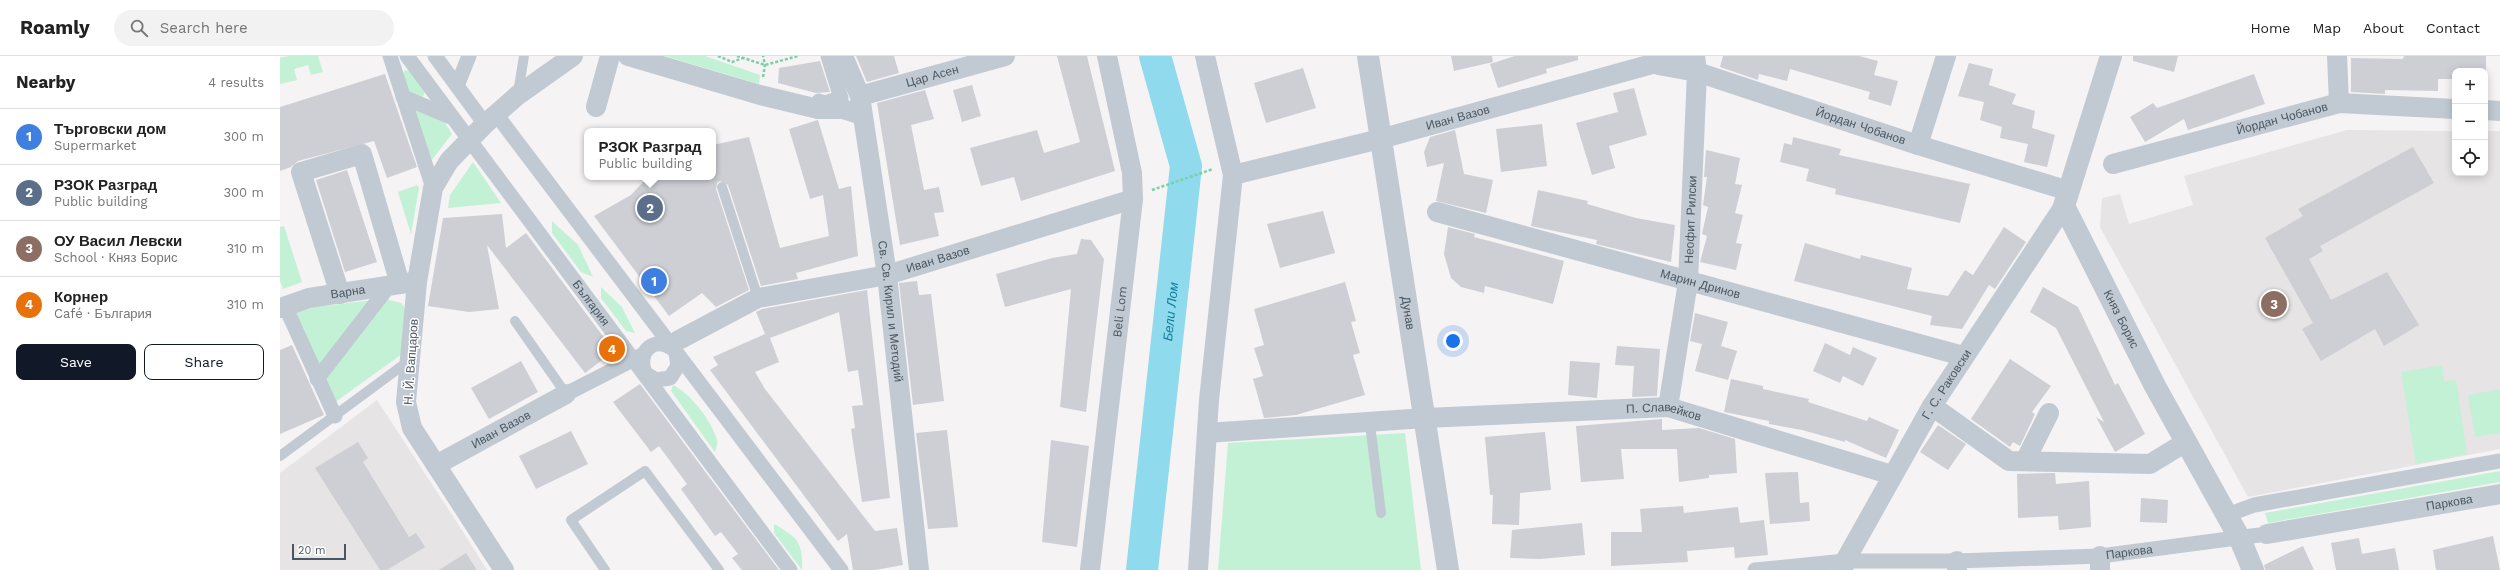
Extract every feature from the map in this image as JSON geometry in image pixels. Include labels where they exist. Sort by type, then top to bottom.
[{"type":"street","points":[[390,56],[433,188]]},
{"type":"street","name":"България","points":[[407,56],[468,140],[638,357],[645,373],[790,570]]},
{"type":"street","points":[[435,56],[458,86],[490,119],[673,346],[841,570]]},
{"type":"street","points":[[458,86],[469,56]]},
{"type":"street","name":"Н. Й. Вапцаров","points":[[504,570],[412,428],[406,402],[410,360],[402,284],[433,188],[449,161],[468,140],[518,95],[573,56]]},
{"type":"street","points":[[596,107],[610,56]]},
{"type":"street","points":[[628,56],[760,95],[818,109],[844,109],[861,106]]},
{"type":"street","points":[[800,97],[825,103],[841,98],[828,56]]},
{"type":"street","name":"Св. Св. Кирил и Методий","points":[[843,56],[861,106],[887,275],[919,570]]},
{"type":"street","name":"Цар Асен","points":[[861,106],[1005,56]]},
{"type":"street","name":"Beli Lom","points":[[1090,570],[1133,199],[1132,173],[1107,56]]},
{"type":"street","points":[[1198,570],[1207,433],[1233,175],[1205,56]]},
{"type":"street","name":"Дунав","points":[[1368,56],[1380,139],[1426,418],[1448,570]]},
{"type":"street","name":"Иван Вазов","points":[[1233,175],[1380,139],[1681,56]]},
{"type":"street","points":[[1918,146],[1946,56]]},
{"type":"street","points":[[2067,198],[2111,56]]},
{"type":"street","points":[[2337,56],[2339,103]]},
{"type":"street","name":"Йордан Чобанов","points":[[1652,64],[1696,64],[1918,146],[2067,198]]},
{"type":"street","name":"Неофит Рилски","points":[[1668,407],[1688,282],[1696,64]]},
{"type":"street","points":[[404,97],[452,118]]},
{"type":"street","name":"Йордан Чобанов","points":[[2113,164],[2339,103],[2452,109]]},
{"type":"street","points":[[2488,110],[2500,111]]},
{"type":"street","points":[[317,379],[402,284],[362,154],[301,172],[340,294]]},
{"type":"street","name":"Г. С. Раковски","points":[[1844,566],[1892,475],[1932,406],[1963,356],[2067,198]]},
{"type":"street","name":"Княз Борис","points":[[2067,198],[2155,386],[2240,539],[2253,570]]},
{"type":"street","name":"Иван Вазов","points":[[673,346],[758,298],[887,275],[1133,199]]},
{"type":"street","name":"Марин Дринов","points":[[1437,212],[1688,282],[1963,356]]},
{"type":"street","name":"Варна","points":[[283,307],[309,298],[402,284]]},
{"type":"street","points":[[283,307],[335,416]]},
{"type":"street","points":[[566,394],[638,357],[646,349],[656,343],[673,346]]},
{"type":"street","points":[[645,373],[656,380],[670,378],[678,366],[673,346]]},
{"type":"street","name":"Иван Вазов","points":[[436,465],[566,394]]},
{"type":"street","points":[[1932,406],[2009,461],[2150,464],[2186,442]]},
{"type":"street","name":"П. Славейков","points":[[1207,433],[1370,424],[1426,418],[1668,407],[1892,475]]},
{"type":"street","points":[[2025,461],[2049,413]]},
{"type":"street","points":[[2226,515],[2254,506],[2500,461]]},
{"type":"street","name":"Паркова","points":[[1755,570],[1844,566],[1957,566],[2100,563],[2500,494]]},
{"type":"lane","points":[[518,95],[524,56]]},
{"type":"lane","points":[[722,188],[758,298]]},
{"type":"lane","points":[[514,321],[566,394]]},
{"type":"lane","points":[[280,456],[410,360]]},
{"type":"lane","points":[[1370,424],[1381,513]]},
{"type":"lane","points":[[605,570],[571,520],[645,470],[719,570]]},
{"type":"path","points":[[718,56],[732,62],[743,58]]},
{"type":"path","points":[[738,56],[765,65],[798,56]]},
{"type":"path","points":[[1157,187],[1206,171]]},
{"type":"shaded area","points":[[2347,130],[2452,131],[2452,176],[2488,176],[2488,131],[2500,131],[2500,449],[2248,497],[2100,227],[2102,198],[2120,194],[2129,224],[2193,205],[2184,176]]},
{"type":"shaded area","points":[[377,400],[487,570],[280,570],[280,473]]},
{"type":"green space","points":[[289,56],[318,56],[323,72],[311,75],[308,65],[294,69],[297,80],[280,84],[280,58]]},
{"type":"green space","points":[[665,56],[705,56],[760,75],[759,84]]},
{"type":"green space","points":[[405,70],[410,71],[425,92],[422,98],[408,92],[402,76]]},
{"type":"green space","points":[[410,104],[442,118],[452,134],[431,161]]},
{"type":"green space","points":[[473,162],[501,203],[448,208],[450,195]]},
{"type":"green space","points":[[417,185],[419,188],[411,234],[398,192]]},
{"type":"green space","points":[[552,221],[578,245],[593,277],[581,272],[552,233]]},
{"type":"green space","points":[[284,226],[302,282],[283,289],[280,281],[280,227]]},
{"type":"green space","points":[[601,287],[622,307],[635,333],[626,331],[601,298]]},
{"type":"green space","points":[[385,299],[401,303],[411,315],[409,349],[334,403],[322,379]]},
{"type":"green space","points":[[374,300],[316,373],[291,314],[315,307]]},
{"type":"green space","points":[[2442,365],[2444,381],[2456,380],[2467,454],[2416,464],[2401,372]]},
{"type":"green space","points":[[673,385],[686,394],[700,408],[717,440],[715,452],[671,391]]},
{"type":"green space","points":[[2500,389],[2500,433],[2475,437],[2468,395]]},
{"type":"green space","points":[[1405,433],[1421,570],[1218,570],[1228,443]]},
{"type":"green space","points":[[2500,471],[2500,482],[2268,523],[2265,513]]},
{"type":"green space","points":[[774,524],[794,537],[800,547],[802,570],[774,533]]},
{"type":"building","points":[[856,56],[894,56],[899,73],[867,82]]},
{"type":"building","points":[[1057,56],[1087,56],[1115,171],[1021,201],[1014,177],[981,186],[970,148],[1037,130],[1044,153],[1080,142]]},
{"type":"building","points":[[1451,56],[1492,56],[1493,62],[1454,71]]},
{"type":"building","points":[[1515,56],[1578,56],[1578,60],[1546,69],[1547,73],[1498,88],[1490,64]]},
{"type":"building","points":[[1723,56],[1859,56],[1878,61],[1874,75],[1898,81],[1891,106],[1868,99],[1870,92],[1790,69],[1787,81],[1759,74],[1758,80],[1720,67]]},
{"type":"building","points":[[2133,56],[2178,56],[2174,72],[2133,61]]},
{"type":"building","points":[[2404,56],[2486,56],[2486,68],[2452,68],[2452,79],[2438,79],[2438,91],[2385,90],[2385,94],[2351,92],[2351,58],[2403,59]]},
{"type":"building","points":[[820,61],[830,92],[816,93],[778,83],[779,68]]},
{"type":"building","points":[[1969,63],[1993,69],[1989,85],[2016,94],[2012,104],[2035,111],[2032,128],[2055,135],[2047,167],[2024,162],[2028,144],[2000,138],[2002,127],[1980,120],[1984,102],[1958,96]]},
{"type":"building","points":[[1303,68],[1316,108],[1266,123],[1254,83]]},
{"type":"building","points":[[385,74],[417,167],[387,178],[374,141],[298,161],[291,167],[280,171],[280,107]]},
{"type":"building","points":[[2254,74],[2265,104],[2188,130],[2184,119],[2145,142],[2130,117],[2153,103],[2157,108]]},
{"type":"building","points":[[972,85],[981,116],[962,122],[953,90]]},
{"type":"building","points":[[1634,88],[1647,135],[1609,146],[1615,168],[1592,175],[1576,123],[1618,112],[1613,93]]},
{"type":"building","points":[[925,90],[934,119],[911,125],[924,190],[939,187],[944,212],[934,213],[939,236],[900,245],[877,103]]},
{"type":"building","points":[[818,120],[839,189],[851,186],[858,256],[796,273],[798,279],[761,286],[728,185],[720,181],[717,183],[716,189],[749,290],[716,307],[702,293],[669,316],[594,216],[631,195],[644,181],[716,180],[716,144],[749,137],[780,248],[829,236],[823,195],[810,199],[789,129]]},
{"type":"building","points":[[1542,124],[1547,166],[1501,172],[1496,129]]},
{"type":"building","points":[[1455,130],[1464,174],[1493,180],[1486,213],[1436,201],[1444,163],[1427,167],[1424,152],[1430,137]]},
{"type":"building","points":[[1793,137],[1841,149],[1839,155],[1970,184],[1960,223],[1835,194],[1836,189],[1806,181],[1809,169],[1780,162],[1784,143],[1792,145]]},
{"type":"building","points":[[2413,147],[2434,183],[2320,246],[2323,251],[2309,259],[2331,300],[2387,272],[2419,325],[2384,346],[2375,329],[2321,361],[2302,329],[2313,323],[2265,238],[2303,216],[2298,209]]},
{"type":"building","points":[[1706,150],[1740,158],[1735,184],[1742,185],[1735,213],[1743,215],[1736,243],[1742,244],[1736,270],[1700,262],[1707,236],[1702,234],[1708,207],[1703,205],[1707,177],[1704,177]]},
{"type":"building","points":[[347,170],[377,262],[345,272],[316,180]]},
{"type":"building","points":[[1538,190],[1588,201],[1587,204],[1636,218],[1675,225],[1671,262],[1596,244],[1597,240],[1531,226]]},
{"type":"building","points":[[1323,211],[1335,253],[1280,268],[1267,224]]},
{"type":"building","points":[[502,214],[506,248],[526,233],[614,351],[585,373],[487,245],[499,309],[469,312],[428,306],[443,218]]},
{"type":"building","points":[[1448,227],[1475,234],[1474,237],[1564,261],[1553,304],[1485,286],[1484,293],[1461,287],[1451,278],[1444,254]]},
{"type":"building","points":[[2004,227],[2026,242],[1995,289],[1989,285],[1962,329],[1930,325],[1932,316],[1794,281],[1805,243],[1860,259],[1861,255],[1912,268],[1907,289],[1948,296],[1965,270],[1973,275]]},
{"type":"building","points":[[1081,239],[1091,240],[1104,259],[1086,412],[1060,407],[1071,289],[1005,307],[996,274],[1052,258],[1077,254]]},
{"type":"building","points":[[917,281],[919,295],[931,294],[944,401],[913,405],[899,283]]},
{"type":"building","points":[[1345,282],[1356,321],[1351,322],[1360,353],[1353,355],[1365,395],[1296,415],[1264,418],[1253,379],[1263,376],[1254,348],[1264,345],[1254,309]]},
{"type":"building","points":[[2043,287],[2078,307],[2115,385],[2118,383],[2145,434],[2115,452],[2096,417],[2104,422],[2056,328],[2030,312]]},
{"type":"building","points":[[867,290],[890,498],[862,502],[851,429],[855,428],[852,406],[863,405],[858,370],[848,372],[839,312],[770,338],[779,362],[755,372],[765,389],[875,531],[897,528],[903,565],[875,570],[853,570],[847,534],[838,541],[710,370],[718,365],[713,357],[765,334],[756,312],[762,309]]},
{"type":"building","points":[[1695,313],[1728,322],[1721,346],[1737,351],[1728,380],[1695,371],[1702,344],[1690,341]]},
{"type":"building","points":[[1825,343],[1850,355],[1853,347],[1877,358],[1863,386],[1843,376],[1840,383],[1813,371]]},
{"type":"building","points":[[292,345],[324,415],[280,434],[280,350]]},
{"type":"building","points":[[1617,346],[1660,349],[1657,396],[1632,397],[1634,366],[1615,365]]},
{"type":"building","points":[[2010,359],[2051,386],[2032,412],[2035,414],[2020,446],[2013,442],[2010,447],[1971,419]]},
{"type":"building","points":[[521,361],[538,392],[489,419],[471,388]]},
{"type":"building","points":[[1570,361],[1600,363],[1597,398],[1568,395]]},
{"type":"building","points":[[1731,379],[1763,386],[1763,389],[1809,399],[1808,402],[1867,421],[1869,417],[1899,430],[1886,458],[1845,440],[1845,442],[1802,430],[1769,424],[1769,421],[1724,412]]},
{"type":"building","points":[[640,384],[779,570],[742,570],[732,558],[738,554],[721,532],[715,536],[681,489],[687,484],[659,446],[651,452],[613,402]]},
{"type":"building","points":[[1662,419],[1662,430],[1699,428],[1735,439],[1737,473],[1709,475],[1709,478],[1679,482],[1677,449],[1621,449],[1624,479],[1581,482],[1576,426]]},
{"type":"building","points":[[1938,425],[1966,444],[1948,470],[1920,452]]},
{"type":"building","points":[[947,430],[958,527],[928,529],[916,433]]},
{"type":"building","points":[[571,431],[588,464],[536,489],[519,456]]},
{"type":"building","points":[[1545,432],[1551,490],[1520,493],[1519,525],[1492,524],[1493,495],[1490,495],[1485,437]]},
{"type":"building","points":[[1051,440],[1089,446],[1077,547],[1042,542]]},
{"type":"building","points":[[358,442],[368,458],[363,462],[409,537],[416,533],[425,547],[387,570],[380,570],[315,468]]},
{"type":"building","points":[[1798,472],[1800,503],[1809,502],[1810,521],[1770,524],[1765,473]]},
{"type":"building","points":[[2055,473],[2056,484],[2089,481],[2091,527],[2059,530],[2058,516],[2018,518],[2017,474]]},
{"type":"building","points":[[2141,498],[2168,500],[2167,523],[2140,522]]},
{"type":"building","points":[[1683,506],[1684,513],[1738,507],[1740,523],[1764,520],[1768,555],[1735,558],[1734,547],[1687,551],[1688,562],[1611,566],[1611,532],[1642,532],[1640,509]]},
{"type":"building","points":[[1582,523],[1585,555],[1540,559],[1510,558],[1512,530]]},
{"type":"building","points":[[2493,536],[2500,570],[2436,570],[2433,550]]},
{"type":"building","points":[[2359,538],[2362,554],[2395,548],[2399,570],[2336,570],[2331,543]]},
{"type":"building","points":[[2303,546],[2314,570],[2265,570],[2264,565]]},
{"type":"building","points":[[466,553],[477,570],[439,570]]},
{"type":"waterway","name":"Бели Лом","points":[[1142,570],[1186,166],[1155,56]]},
{"type":"place","name":"РЗОК Разград","points":[[650,208]]},
{"type":"place","name":"Търговски дом","points":[[654,281]]},
{"type":"place","name":"ОУ Васил Левски","points":[[2274,304]]},
{"type":"place","name":"Корнер","points":[[612,349]]}]
